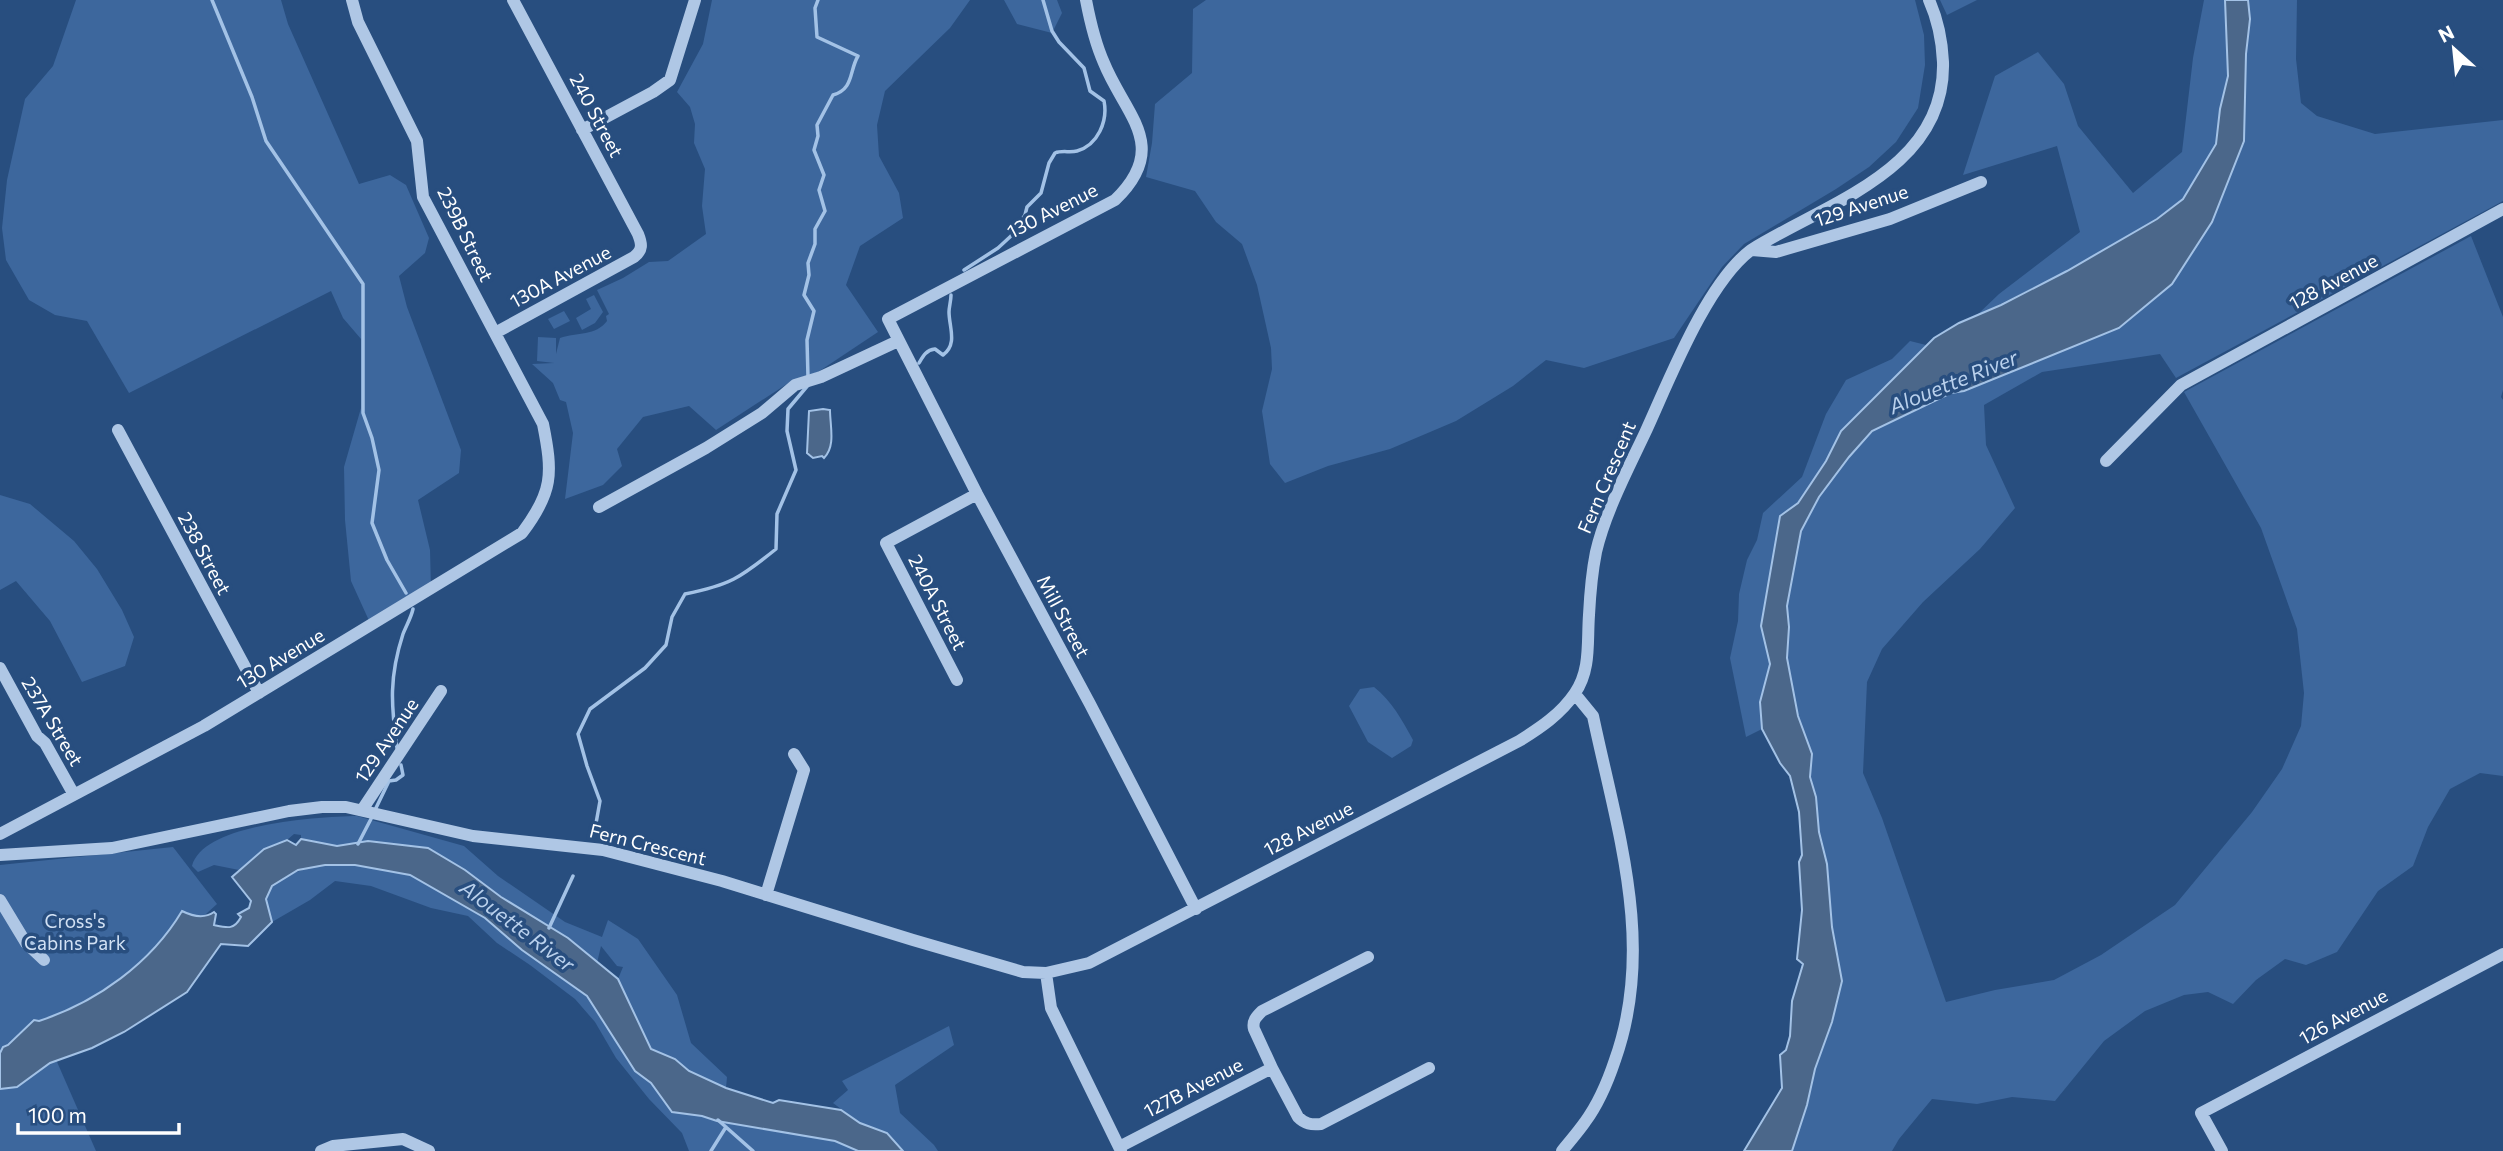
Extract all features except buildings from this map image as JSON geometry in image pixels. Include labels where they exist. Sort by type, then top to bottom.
[{"type":"street","name":"239B Street","points":[[352,0],[358,22],[417,141],[423,197],[543,424],[549,455],[548,482]]},
{"type":"street","name":"240 Street","points":[[513,0],[638,234],[641,250]]},
{"type":"street","points":[[582,130],[670,80],[695,0]]},
{"type":"street","name":"130 Avenue","points":[[898,341],[888,319],[1115,200],[1133,180],[1141,149],[1139,129],[1104,64],[1086,0]]},
{"type":"street","name":"Fern Crescent","points":[[1575,694],[1587,665],[1589,613],[1597,551],[1618,492],[1695,328],[1739,259],[1860,190],[1894,166],[1922,138],[1938,106],[1944,76],[1938,22],[1928,0]]},
{"type":"street","name":"129 Avenue","points":[[1751,250],[1776,252],[1890,219],[1981,181]]},
{"type":"street","name":"128 Avenue","points":[[2106,461],[2181,385],[2503,209]]},
{"type":"street","name":"130A Avenue","points":[[495,333],[627,261],[641,250]]},
{"type":"street","points":[[599,507],[706,448],[762,413],[790,388],[821,377],[898,341]]},
{"type":"street","name":"Mill Street","points":[[898,341],[1196,909]]},
{"type":"street","name":"238 Street","points":[[118,430],[259,693]]},
{"type":"street","name":"130 Avenue","points":[[0,834],[204,726],[522,533],[541,508],[548,482]]},
{"type":"street","name":"240A Street","points":[[957,680],[886,543],[977,494]]},
{"type":"street","name":"237A Street","points":[[0,668],[37,736],[45,743],[73,793]]},
{"type":"street","name":"129 Avenue","points":[[364,810],[441,691]]},
{"type":"street","points":[[1562,1151],[1592,1111],[1608,1082],[1623,1039],[1634,985],[1635,948],[1631,902],[1592,716],[1575,694]]},
{"type":"street","name":"128 Avenue","points":[[1046,973],[1089,963],[1519,741],[1559,713],[1575,694]]},
{"type":"street","points":[[765,895],[804,769],[794,754]]},
{"type":"street","name":"Fern Crescent","points":[[0,855],[112,848],[304,808],[364,810],[473,836],[603,850],[1009,968],[1046,973]]},
{"type":"street","points":[[0,900],[26,943],[44,960]]},
{"type":"street","name":"126 Avenue","points":[[2221,1151],[2201,1113],[2503,954]]},
{"type":"street","name":"127B Avenue","points":[[1119,1149],[1272,1068],[1254,1030],[1256,1017],[1262,1011],[1368,957]]},
{"type":"street","points":[[1046,973],[1051,1008],[1119,1149]]},
{"type":"street","points":[[1272,1068],[1298,1117],[1311,1125],[1321,1124],[1429,1068]]},
{"type":"street","points":[[321,1151],[333,1146],[403,1139],[429,1151]]},
{"type":"green space","points":[[76,0],[281,0],[288,24],[359,184],[390,175],[406,185],[429,238],[425,253],[399,276],[407,307],[461,450],[459,473],[418,500],[430,550],[431,589],[371,625],[351,581],[345,520],[344,467],[361,408],[361,339],[343,318],[331,291],[129,393],[87,321],[55,315],[29,300],[6,260],[2,228],[7,180],[25,99],[53,66]]},
{"type":"green space","points":[[712,0],[970,0],[950,28],[885,91],[877,125],[879,156],[899,193],[903,218],[860,246],[846,285],[878,332],[818,372],[793,380],[716,430],[689,406],[643,417],[617,449],[622,466],[603,485],[565,499],[573,433],[566,402],[560,400],[553,383],[532,364],[554,363],[537,361],[538,337],[556,338],[556,354],[560,338],[586,333],[603,326],[609,314],[597,290],[649,262],[668,261],[706,234],[702,206],[705,169],[694,143],[695,124],[690,107],[677,92],[703,44]]},
{"type":"green space","points":[[1004,0],[1057,0],[1062,13],[1052,33],[1017,24]]},
{"type":"green space","points":[[1206,0],[1915,0],[1924,35],[1925,65],[1918,108],[1896,142],[1869,167],[1744,244],[1722,267],[1674,338],[1584,368],[1546,360],[1513,386],[1456,421],[1390,449],[1328,466],[1285,483],[1270,464],[1262,411],[1272,369],[1271,348],[1257,285],[1242,244],[1216,222],[1195,191],[1146,177],[1155,104],[1192,73],[1193,9]]},
{"type":"green space","points":[[1940,0],[1977,0],[1947,15]]},
{"type":"green space","points":[[2204,0],[2225,0],[2228,76],[2220,109],[2216,145],[2183,199],[2157,219],[2067,271],[1976,316],[1999,294],[2080,232],[2057,146],[1963,175],[1995,76],[2038,52],[2064,84],[2078,126],[2133,193],[2182,152],[2193,58]]},
{"type":"green space","points":[[2248,0],[2297,0],[2296,59],[2301,103],[2317,116],[2375,134],[2503,120],[2503,201],[2176,378],[2160,354],[2042,372],[1984,405],[1986,445],[2015,508],[1980,549],[1923,602],[1882,649],[1867,682],[1863,773],[1882,818],[1946,1002],[2054,980],[2101,955],[2175,905],[2252,812],[2282,769],[2301,726],[2304,693],[2297,629],[2261,528],[2184,392],[2471,236],[2503,317],[2503,776],[2480,773],[2450,789],[2428,827],[2413,866],[2378,891],[2337,952],[2306,965],[2285,959],[2256,980],[2233,1004],[2208,992],[2184,995],[2145,1011],[2104,1041],[2055,1101],[2012,1097],[1977,1104],[1932,1099],[1892,1151],[1792,1151],[1815,1069],[1832,1022],[1832,927],[1827,864],[1810,777],[1812,754],[1798,716],[1787,658],[1787,606],[1801,531],[1819,497],[1872,431],[1951,393],[1964,391],[2119,328],[2172,284],[2212,222],[2244,141],[2246,54],[2250,19]]},
{"type":"green space","points":[[594,295],[603,312],[595,323],[582,330],[576,318],[591,309],[586,299]]},
{"type":"green space","points":[[564,311],[570,321],[554,329],[548,319]]},
{"type":"green space","points":[[1910,341],[1926,345],[1841,431],[1826,461],[1798,503],[1780,516],[1761,626],[1770,664],[1760,702],[1762,729],[1746,737],[1730,658],[1738,621],[1739,594],[1763,513],[1802,477],[1826,414],[1846,380],[1892,359]]},
{"type":"green space","points":[[0,495],[30,504],[74,541],[97,569],[122,610],[134,637],[125,666],[82,682],[50,621],[16,581],[0,590]]},
{"type":"green space","points":[[1374,687],[1401,718],[1413,740],[1411,746],[1392,758],[1368,742],[1349,706],[1360,689]]},
{"type":"green space","points":[[357,816],[464,846],[498,876],[565,922],[602,937],[608,920],[638,939],[677,995],[691,1043],[727,1077],[726,1088],[689,1071],[675,1059],[651,1049],[618,979],[623,967],[617,966],[601,946],[597,963],[568,938],[428,848],[368,841],[337,846],[301,839],[301,835],[294,834],[287,840],[264,849],[239,870],[214,865],[198,872],[192,866],[201,852],[217,840],[239,832],[291,821]]},
{"type":"green space","name":"Cross's Cabins Park","points":[[173,847],[217,904],[109,1002],[0,1056],[0,865]]},
{"type":"green space","points":[[325,865],[355,865],[410,875],[485,918],[522,950],[587,996],[635,1071],[651,1083],[672,1112],[835,1141],[858,1151],[689,1151],[682,1133],[649,1099],[616,1058],[595,1022],[575,999],[497,943],[468,916],[431,908],[371,886],[335,881],[310,900],[272,922],[267,903],[269,892],[274,885],[290,875]]},
{"type":"green space","points":[[949,1026],[954,1045],[895,1085],[900,1113],[938,1151],[903,1151],[887,1133],[860,1123],[833,1103],[848,1090],[842,1081]]},
{"type":"green space","points":[[54,1055],[96,1151],[0,1151],[0,1065]]},
{"type":"water","name":"Alouette River","points":[[2225,0],[2248,0],[2250,19],[2246,54],[2244,141],[2212,222],[2172,284],[2119,328],[1964,391],[1951,393],[1872,431],[1819,497],[1801,531],[1787,606],[1787,658],[1798,716],[1812,754],[1810,777],[1827,864],[1832,927],[1842,981],[1792,1151],[1744,1151],[1782,1088],[1780,1055],[1786,1050],[1790,1036],[1792,1001],[1803,964],[1797,959],[1802,910],[1799,812],[1790,776],[1762,729],[1760,702],[1770,664],[1761,626],[1780,516],[1798,503],[1826,461],[1841,431],[1934,338],[1959,323],[2067,271],[2157,219],[2183,199],[2216,144],[2220,109],[2228,76]]},
{"type":"water","points":[[830,410],[830,448],[824,458],[813,458],[807,453],[809,411]]},
{"type":"water","name":"Alouette River","points":[[301,839],[337,846],[368,841],[428,848],[568,938],[618,979],[651,1049],[675,1059],[689,1071],[726,1088],[773,1103],[779,1100],[841,1110],[860,1123],[887,1133],[903,1151],[858,1151],[835,1141],[672,1112],[651,1083],[635,1071],[587,996],[522,950],[485,918],[410,875],[355,865],[325,865],[298,870],[272,886],[266,899],[272,922],[248,946],[221,944],[187,992],[124,1032],[92,1048],[50,1063],[17,1087],[0,1089],[0,1053],[3,1047],[34,1020],[39,1021],[61,1013],[102,992],[155,947],[182,911],[198,916],[214,912],[214,925],[233,926],[241,917],[238,914],[249,908],[251,901],[232,877],[264,849],[287,840],[296,845]]},
{"type":"waterway","points":[[212,0],[252,97],[266,141],[363,284],[363,413],[379,470],[372,523],[387,560],[406,593]]},
{"type":"waterway","points":[[808,377],[807,340],[814,311],[804,295],[809,275],[808,263],[815,244],[815,229],[825,211],[819,190],[824,175],[814,150],[818,136],[817,125],[833,95],[848,84],[858,56],[817,37],[815,8],[818,0]]},
{"type":"waterway","points":[[964,270],[998,248],[1011,236],[1025,215],[1027,207],[1041,193],[1049,163],[1055,153],[1074,152],[1084,148],[1096,138],[1103,124],[1104,101],[1090,91],[1084,68],[1052,31],[1043,0]]},
{"type":"waterway","points":[[919,363],[929,351],[935,349],[943,355],[948,351],[952,335],[949,312],[951,295]]},
{"type":"waterway","points":[[595,829],[600,801],[578,734],[590,709],[645,668],[666,645],[672,617],[685,594],[734,579],[776,549],[777,514],[796,470],[787,431],[788,409],[809,384]]},
{"type":"waterway","points":[[397,748],[393,678],[398,649],[413,609]]},
{"type":"waterway","points":[[375,810],[389,781],[403,775],[401,765]]},
{"type":"waterway","points":[[358,844],[372,817]]},
{"type":"waterway","name":"Alouette River","points":[[549,928],[573,876]]},
{"type":"waterway","points":[[718,1120],[753,1151]]},
{"type":"waterway","points":[[711,1151],[726,1127]]}]
